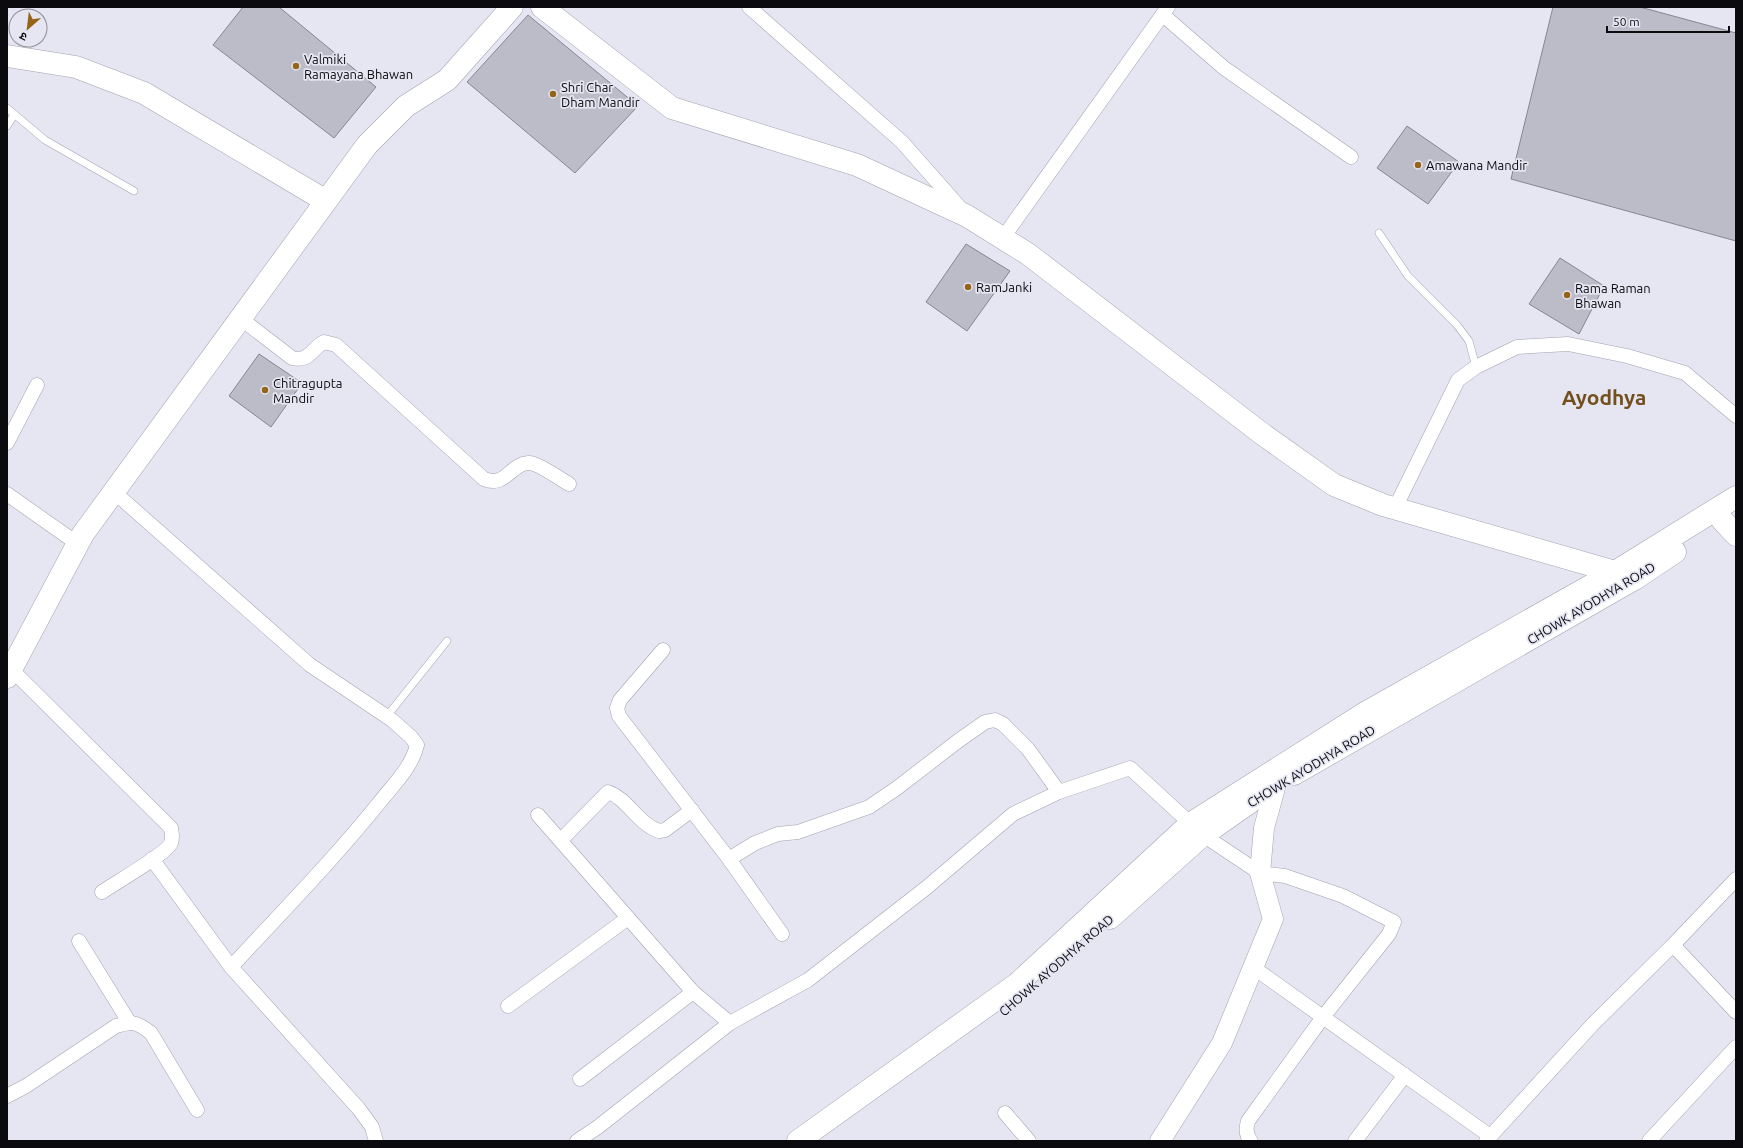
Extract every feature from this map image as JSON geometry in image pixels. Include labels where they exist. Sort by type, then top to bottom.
[{"type":"main road","points":[[9,673],[78,544],[240,318],[367,145],[406,106],[447,80],[512,7]]},
{"type":"main road","points":[[542,7],[672,108],[857,165],[967,216],[1028,254],[1261,433],[1334,485],[1395,508],[1636,578]]},
{"type":"main road","points":[[7,56],[76,67],[144,93],[326,201]]},
{"type":"main road","points":[[798,1141],[1017,984],[1196,829],[1365,713],[1615,572],[1736,497]]},
{"type":"main road","name":"CHOWK AYODHYA ROAD","points":[[824,1141],[1016,1003],[1196,829],[1636,578],[1731,522]]},
{"type":"street","points":[[749,7],[902,142],[967,216]]},
{"type":"street","points":[[1002,239],[1165,11],[1224,68],[1351,157]]},
{"type":"street","points":[[240,318],[292,358],[300,360],[307,357],[324,342],[336,345],[484,478],[490,481],[499,481],[528,462],[535,464],[569,484]]},
{"type":"street","points":[[1395,508],[1458,380],[1476,367],[1517,347],[1568,344],[1627,356],[1685,373],[1736,416]]},
{"type":"street","points":[[7,443],[37,385]]},
{"type":"street","points":[[114,492],[310,665],[387,716],[411,737],[416,745],[415,754],[406,769],[344,846],[230,967]]},
{"type":"street","points":[[7,494],[78,544]]},
{"type":"street","points":[[663,650],[620,700],[618,708],[619,716],[692,810],[782,934]]},
{"type":"street","points":[[9,673],[171,828],[173,836],[170,845],[152,859],[102,892]]},
{"type":"street","points":[[728,859],[755,843],[778,834],[798,832],[869,806],[897,788],[985,722],[995,720],[1003,724],[1028,749],[1059,792]]},
{"type":"street","points":[[577,1141],[598,1127],[730,1023],[808,980],[926,888],[1013,814],[1059,792],[1130,768],[1196,829],[1260,873],[1285,876],[1343,896],[1394,922],[1389,934],[1323,1017],[1248,1121],[1246,1134],[1251,1141]]},
{"type":"street","points":[[1160,1141],[1222,1043],[1274,919],[1260,873],[1264,828],[1276,784]]},
{"type":"street","points":[[561,840],[608,792],[620,799],[642,820],[659,831],[665,830],[692,810]]},
{"type":"street","points":[[538,815],[693,992],[730,1023]]},
{"type":"street","points":[[152,859],[230,967],[359,1109],[372,1127],[376,1141]]},
{"type":"street","points":[[1254,968],[1405,1075],[1488,1139],[1593,1024],[1673,945],[1736,879]]},
{"type":"street","points":[[508,1006],[628,918]]},
{"type":"street","points":[[79,941],[130,1022]]},
{"type":"street","points":[[1673,945],[1736,1012]]},
{"type":"street","points":[[580,1079],[693,992]]},
{"type":"street","points":[[7,1096],[26,1086],[116,1026],[130,1022],[141,1025],[151,1033],[197,1110]]},
{"type":"street","points":[[1649,1141],[1736,1047]]},
{"type":"street","points":[[1355,1141],[1405,1075]]},
{"type":"street","points":[[1005,1114],[1029,1141]]},
{"type":"lane","points":[[7,108],[45,140],[134,191]]},
{"type":"lane","points":[[7,126],[14,114]]},
{"type":"lane","points":[[1379,233],[1408,276],[1457,325],[1469,341],[1476,367]]},
{"type":"lane","points":[[387,716],[447,641]]},
{"type":"building","name":"Valmiki Ramayana Bhawan","points":[[243,7],[279,7],[376,87],[334,138],[213,45]]},
{"type":"building","points":[[1553,7],[1640,7],[1736,33],[1736,241],[1511,179]]},
{"type":"building","name":"Shri Char Dham Mandir","points":[[528,15],[638,106],[575,173],[467,82]]},
{"type":"building","name":"Amawana Mandir","points":[[1407,126],[1459,162],[1428,204],[1377,168]]},
{"type":"building","name":"RamJanki","points":[[966,244],[1010,271],[967,331],[926,302]]},
{"type":"building","name":"Rama Raman Bhawan","points":[[1560,258],[1604,286],[1579,334],[1529,304]]},
{"type":"building","name":"Chitragupta Mandir","points":[[259,354],[302,383],[271,427],[229,396]]},
{"type":"place","name":"Valmiki Ramayana Bhawan","points":[[296,66]]},
{"type":"place","name":"Shri Char Dham Mandir","points":[[553,94]]},
{"type":"place","name":"Amawana Mandir","points":[[1418,165]]},
{"type":"place","name":"RamJanki","points":[[968,287]]},
{"type":"place","name":"Rama Raman Bhawan","points":[[1567,295]]},
{"type":"place","name":"Chitragupta Mandir","points":[[265,390]]},
{"type":"district","name":"Ayodhya","points":[[1604,398]]}]
